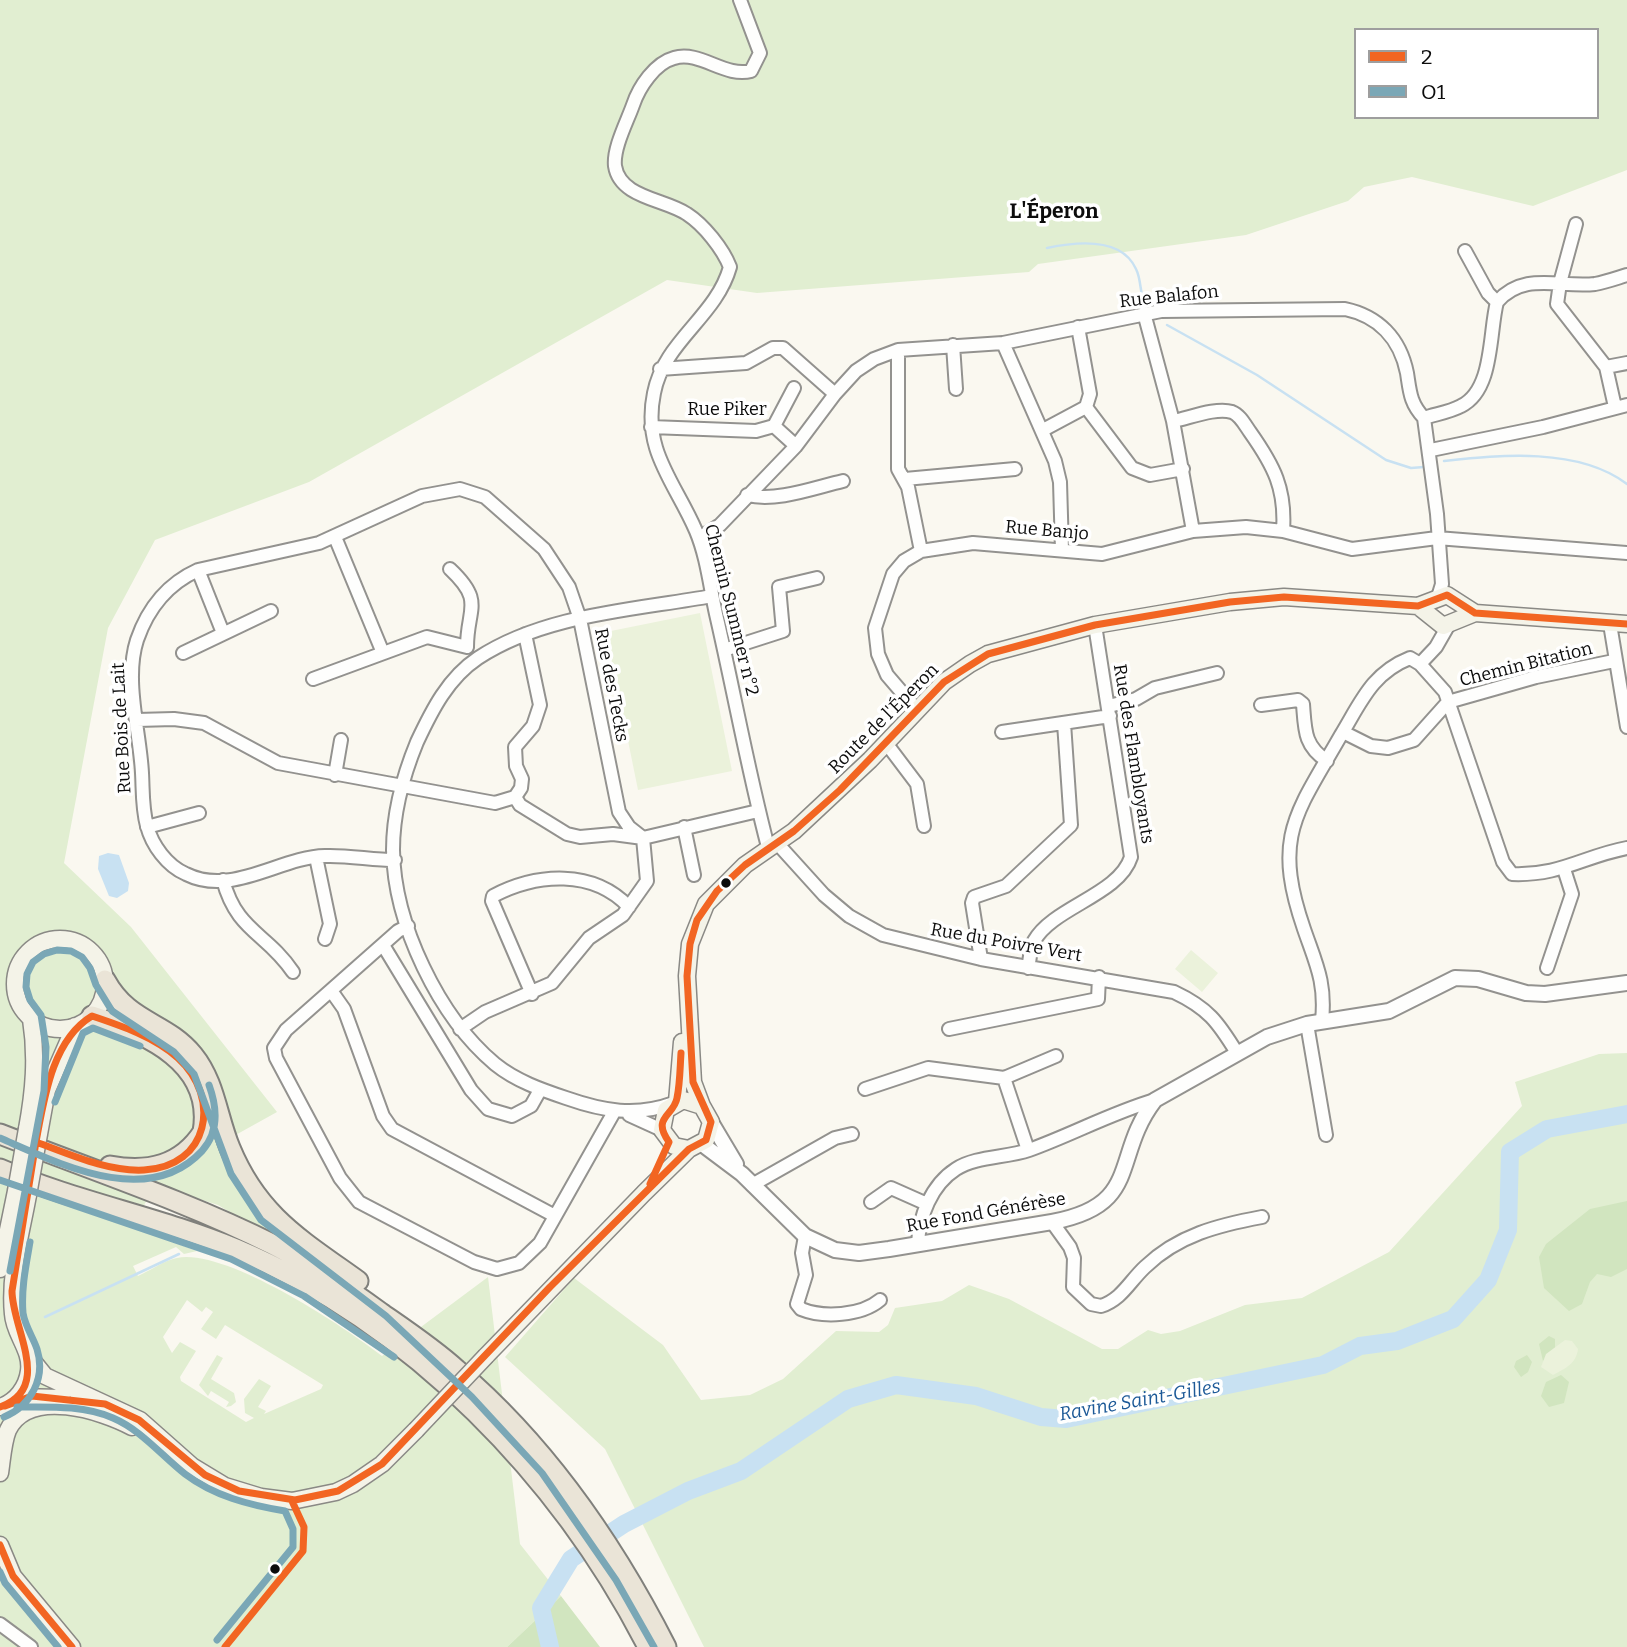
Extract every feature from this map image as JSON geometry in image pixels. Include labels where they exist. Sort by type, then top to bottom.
[{"type":"highway","points":[[105,980],[120,1004],[181,1044],[203,1069],[235,1158],[269,1214],[376,1294],[479,1390],[543,1473],[603,1540],[641,1616],[666,1647]]},
{"type":"highway","points":[[0,1127],[111,1166],[135,1170],[164,1165],[195,1143],[203,1132],[206,1116],[204,1099],[191,1073],[159,1044],[122,1026],[83,1021]]},
{"type":"highway","points":[[0,1134],[187,1206],[276,1246],[332,1279],[436,1352]]},
{"type":"highway","points":[[2,1170],[235,1249],[309,1287],[374,1329],[450,1388],[543,1473]]},
{"type":"highway","points":[[641,1616],[648,1647]]},
{"type":"main road","name":"Route de l'Éperon","points":[[702,1106],[693,1082],[689,990],[690,944],[706,904],[745,865],[794,831],[886,743],[944,682],[988,654],[1096,625],[1230,602],[1271,598],[1441,610]]},
{"type":"main road","points":[[1441,610],[1627,624]]},
{"type":"main road","points":[[33,1131],[47,1090],[83,1021],[103,999],[105,980],[100,963],[89,949],[74,940],[56,939],[39,944],[25,955],[16,979],[20,1005],[31,1019],[52,1028],[83,1021]]},
{"type":"main road","name":"Route de l'Éperon","points":[[676,1103],[689,990]]},
{"type":"main road","points":[[6,1408],[26,1384],[29,1370],[13,1317],[12,1297],[22,1193],[33,1131],[36,1049],[31,1019]]},
{"type":"main road","points":[[0,1326],[24,1347],[45,1376],[117,1407],[140,1420],[192,1466],[225,1486],[261,1497],[292,1501],[327,1495],[354,1484],[382,1464],[645,1193],[709,1134],[711,1122],[702,1106],[689,1100],[676,1103],[666,1110],[666,1136],[659,1168],[645,1193]]},
{"type":"main road","points":[[666,1136],[681,1149],[695,1147]]},
{"type":"main road","points":[[0,1269],[22,1193]]},
{"type":"main road","points":[[6,1408],[68,1398],[117,1407]]},
{"type":"main road","points":[[0,1473],[8,1431],[16,1420],[42,1407],[64,1406],[95,1412],[164,1440]]},
{"type":"main road","points":[[0,1545],[13,1576],[72,1647]]},
{"type":"street","name":"Chemin Summer n°2","points":[[740,0],[760,53],[751,71],[737,72],[686,56],[671,58],[662,64],[646,80],[635,100],[615,163],[622,183],[689,215],[726,255],[730,267],[713,302],[669,352],[660,369],[654,391],[651,427],[668,481],[699,538],[758,811],[772,845]]},
{"type":"street","points":[[1431,450],[1543,427],[1621,406],[1606,367],[1557,304],[1559,283],[1576,224]]},
{"type":"street","points":[[1465,251],[1488,293],[1497,302]]},
{"type":"street","points":[[1424,418],[1460,407],[1476,390],[1485,368],[1497,302],[1521,283],[1595,284],[1627,275]]},
{"type":"street","name":"Rue Balafon","points":[[699,538],[720,525],[796,446],[856,371],[874,359],[898,351],[1003,343],[1144,313],[1235,308],[1345,309],[1377,320],[1396,344],[1406,371],[1413,406],[1424,418],[1431,450],[1441,610]]},
{"type":"street","points":[[1144,313],[1173,421],[1193,531]]},
{"type":"street","points":[[1043,430],[1086,407],[1090,394],[1078,327]]},
{"type":"street","points":[[1003,343],[1043,430],[1060,482],[1062,551]]},
{"type":"street","points":[[953,345],[956,389]]},
{"type":"street","points":[[660,369],[746,363],[773,348],[783,348],[835,394]]},
{"type":"street","points":[[898,351],[898,469],[905,479],[921,551],[904,561],[893,574],[875,628],[878,654],[887,675],[917,710]]},
{"type":"street","points":[[1606,367],[1627,363]]},
{"type":"street","points":[[774,426],[794,388]]},
{"type":"street","points":[[1086,407],[1132,468],[1150,475],[1183,469]]},
{"type":"street","points":[[1173,421],[1220,412],[1231,412],[1240,418],[1269,459],[1284,505],[1283,531]]},
{"type":"street","name":"Rue Piker","points":[[651,427],[757,431],[774,426],[796,446]]},
{"type":"street","points":[[905,479],[1015,469]]},
{"type":"street","points":[[747,495],[760,498],[777,496],[843,481]]},
{"type":"street","name":"Rue Bois de Lait","points":[[395,860],[316,858],[223,880],[184,874],[162,855],[147,827],[134,682],[136,643],[153,607],[182,577],[198,570],[335,537],[422,496],[443,491],[473,492],[485,497],[506,513],[544,549],[569,587],[580,620]]},
{"type":"street","name":"Rue Banjo","points":[[921,551],[973,543],[1102,554],[1193,531],[1246,527],[1283,531],[1352,549],[1437,538],[1627,553]]},
{"type":"street","points":[[335,537],[383,653]]},
{"type":"street","points":[[450,569],[471,593],[474,604],[467,647]]},
{"type":"street","points":[[198,570],[223,633]]},
{"type":"street","points":[[724,650],[783,631],[779,587],[817,578]]},
{"type":"street","name":"Rue des Tecks","points":[[643,838],[629,827],[619,812],[580,620],[712,596]]},
{"type":"street","points":[[1420,664],[1436,647],[1441,610]]},
{"type":"street","points":[[183,653],[271,611]]},
{"type":"street","points":[[580,620],[525,634],[476,659],[450,684],[435,704],[402,786],[395,820],[395,860],[408,926],[428,976],[460,1029],[496,1065],[540,1090],[649,1122],[666,1136]]},
{"type":"street","points":[[1610,624],[1627,727]]},
{"type":"street","name":"Rue des Flambloyants","points":[[1028,968],[1034,941],[1128,866],[1131,839],[1096,625]]},
{"type":"street","points":[[515,797],[522,779],[516,766],[515,747],[533,726],[540,705],[525,634]]},
{"type":"street","points":[[313,679],[427,637],[467,647],[476,659]]},
{"type":"street","points":[[1326,1135],[1314,1023],[1324,1000],[1321,972],[1294,897],[1288,863],[1292,836],[1306,791],[1327,761],[1364,694],[1388,667],[1410,658],[1420,664],[1445,692],[1503,862],[1512,874],[1534,875],[1564,869],[1627,848]]},
{"type":"street","name":"Chemin Bitation","points":[[1343,732],[1370,746],[1388,748],[1414,740],[1448,702],[1536,677],[1614,661]]},
{"type":"street","points":[[1002,732],[1064,723],[1110,711],[1155,688],[1217,673]]},
{"type":"street","points":[[1261,705],[1298,700],[1303,705],[1305,736],[1311,749],[1327,761]]},
{"type":"street","points":[[137,720],[174,719],[205,723],[267,758],[335,775],[495,803],[515,797]]},
{"type":"street","points":[[981,959],[972,902],[974,897],[1006,886],[1071,825],[1064,723]]},
{"type":"street","points":[[335,775],[341,740]]},
{"type":"street","points":[[886,743],[917,784],[924,826]]},
{"type":"street","points":[[515,797],[520,805],[574,837],[613,834],[643,838],[758,811]]},
{"type":"street","points":[[147,827],[199,813]]},
{"type":"street","points":[[684,827],[694,875]]},
{"type":"street","points":[[460,1029],[485,1012],[552,983],[590,938],[616,921],[629,908],[647,881],[643,838]]},
{"type":"street","name":"Rue du Poivre Vert","points":[[772,845],[849,916],[883,935],[981,959],[1099,977],[1174,992],[1199,1004],[1217,1021],[1237,1053]]},
{"type":"street","points":[[316,858],[330,924],[325,939]]},
{"type":"street","points":[[1547,968],[1572,894],[1564,869]]},
{"type":"street","points":[[531,994],[492,901],[493,896],[535,880],[561,878],[602,886],[616,893],[629,908]]},
{"type":"street","points":[[223,880],[239,919],[281,955],[293,972]]},
{"type":"street","points":[[408,926],[398,931],[286,1030],[274,1048],[276,1058],[351,1194],[474,1262],[497,1269],[519,1263],[531,1254],[618,1112]]},
{"type":"street","points":[[383,945],[471,1090],[488,1109],[512,1116],[531,1106],[540,1090]]},
{"type":"street","points":[[949,1029],[1098,999],[1099,977]]},
{"type":"street","name":"Rue Fond Générèse","points":[[711,1122],[752,1185],[805,1236],[835,1250],[859,1253],[919,1244],[1077,1217],[1102,1205],[1116,1189],[1133,1136],[1142,1116],[1155,1100],[1267,1037],[1314,1023],[1389,1011],[1455,978],[1478,979],[1535,994],[1627,983]]},
{"type":"street","points":[[332,992],[344,1009],[383,1116],[393,1129],[555,1216]]},
{"type":"street","points":[[865,1089],[928,1068],[1004,1078],[1056,1056]]},
{"type":"street","points":[[1004,1078],[1028,1150]]},
{"type":"street","points":[[919,1244],[919,1222],[927,1204],[944,1178],[955,1169],[969,1163],[1028,1150],[1155,1100]]},
{"type":"street","points":[[618,1112],[655,1110],[676,1103]]},
{"type":"street","points":[[752,1185],[835,1138],[852,1133]]},
{"type":"street","name":"Rue Fond Générèse","points":[[695,1147],[743,1174]]},
{"type":"street","points":[[871,1202],[891,1188],[927,1204]]},
{"type":"street","points":[[1052,1222],[1070,1247],[1074,1258],[1073,1287],[1091,1304],[1101,1306],[1120,1296],[1145,1267],[1176,1244],[1213,1226],[1262,1217]]},
{"type":"street","points":[[805,1236],[802,1253],[806,1275],[797,1304],[801,1309],[835,1315],[874,1305],[880,1300]]},
{"type":"street","points":[[0,1624],[31,1647]]},
{"type":"green space","points":[[0,0],[1627,0],[1627,170],[1533,206],[1412,177],[1364,187],[1348,201],[1246,235],[1038,264],[1029,272],[757,293],[667,280],[309,482],[155,540],[108,628],[64,863],[131,927],[277,1112],[223,1142],[234,1174],[247,1199],[286,1246],[218,1205],[162,1187],[145,1203],[138,1229],[197,1251],[184,1254],[176,1247],[133,1266],[138,1276],[177,1258],[198,1258],[224,1265],[252,1276],[312,1309],[382,1356],[488,1277],[520,1544],[561,1596],[507,1647],[0,1647]],"holes":[[[187,1300],[202,1312],[206,1307],[213,1312],[201,1329],[216,1339],[225,1325],[323,1385],[321,1389],[264,1414],[266,1411],[258,1407],[271,1386],[259,1379],[244,1399],[245,1413],[254,1418],[246,1422],[181,1381],[180,1377],[196,1351],[180,1342],[172,1353],[163,1337]]]},
{"type":"green space","points":[[700,613],[732,771],[638,790],[606,632]]},
{"type":"green space","points":[[1191,950],[1218,973],[1202,992],[1175,969]]},
{"type":"green space","points":[[1627,1053],[1627,1647],[704,1647],[605,1449],[505,1357],[574,1278],[663,1345],[701,1400],[750,1395],[783,1379],[836,1331],[879,1332],[888,1325],[895,1308],[942,1301],[969,1285],[1009,1299],[1102,1349],[1118,1349],[1148,1330],[1161,1334],[1180,1331],[1245,1305],[1302,1298],[1389,1252],[1522,1106],[1515,1082],[1599,1054]]},
{"type":"green space","points":[[1627,1201],[1627,1269],[1611,1277],[1597,1274],[1590,1282],[1582,1304],[1569,1311],[1544,1288],[1539,1257],[1546,1244],[1590,1209]]},
{"type":"green space","points":[[1549,1336],[1555,1339],[1555,1349],[1543,1361],[1539,1344]]},
{"type":"green space","points":[[1565,1340],[1572,1341],[1578,1349],[1577,1354],[1570,1365],[1553,1375],[1541,1367],[1546,1354]]},
{"type":"green space","points":[[217,1355],[223,1358],[211,1379],[234,1393],[236,1402],[231,1406],[226,1407],[229,1402],[211,1391],[208,1396],[199,1385]]},
{"type":"green space","points":[[1527,1355],[1532,1362],[1528,1372],[1521,1377],[1514,1367],[1516,1361]]},
{"type":"green space","points":[[1561,1375],[1569,1382],[1564,1403],[1549,1407],[1541,1396],[1546,1382]]},
{"type":"green space","points":[[561,1596],[600,1647],[507,1647]]},
{"type":"water","points":[[108,853],[119,855],[129,883],[128,891],[117,898],[109,896],[98,869],[99,856]]},
{"type":"waterway","points":[[1047,248],[1084,243],[1109,246],[1120,251],[1136,269],[1146,306]]},
{"type":"waterway","points":[[1167,325],[1257,375],[1386,460],[1411,468],[1424,467]]},
{"type":"waterway","points":[[1444,461],[1514,456],[1563,459],[1607,472],[1627,484]]},
{"type":"waterway","name":"Ravine Saint-Gilles","points":[[550,1647],[541,1608],[571,1559],[624,1524],[688,1491],[741,1471],[848,1399],[896,1385],[976,1396],[1041,1417],[1066,1419],[1323,1365],[1360,1346],[1397,1341],[1453,1319],[1488,1280],[1508,1230],[1510,1152],[1547,1129],[1627,1114]]},
{"type":"waterway","points":[[45,1317],[179,1254]]},
{"type":"transit line","name":"2","points":[[5,1406],[32,1396],[105,1404],[139,1420],[205,1475],[239,1491],[295,1500],[338,1491],[382,1464],[550,1287],[689,1149],[706,1140],[711,1122],[693,1082],[687,976],[690,944],[697,920],[717,891],[745,865],[794,831],[840,790],[944,682],[988,654],[1095,625],[1230,602],[1284,597],[1418,606],[1447,595],[1475,613],[1627,624]]},
{"type":"transit line","name":"O1","points":[[10,1271],[44,1091],[46,1047],[41,1015],[30,1000],[26,987],[27,974],[33,962],[44,954],[57,950],[71,951],[82,957],[90,968],[96,985],[112,1011],[174,1052],[194,1074],[231,1174],[261,1220],[386,1316],[472,1397],[542,1473],[616,1580],[654,1647]]},
{"type":"transit line","name":"2","points":[[92,1016],[159,1044],[178,1058],[192,1074],[204,1110],[202,1128],[195,1144],[183,1157],[166,1166],[130,1170],[89,1161],[36,1142],[47,1090],[59,1055],[78,1027],[92,1016]]},
{"type":"transit line","name":"O1","points":[[55,1102],[83,1033],[93,1028],[140,1046]]},
{"type":"transit line","name":"2","points":[[650,1184],[669,1142],[662,1127],[677,1098],[681,1053]]},
{"type":"transit line","name":"O1","points":[[0,1138],[76,1169],[103,1176],[130,1179],[156,1177],[180,1168],[208,1144],[215,1119],[209,1085]]},
{"type":"transit line","name":"2","points":[[0,1407],[16,1398],[25,1386],[28,1372],[12,1291],[36,1142]]},
{"type":"transit line","name":"O1","points":[[0,1180],[231,1259],[304,1296],[394,1357]]},
{"type":"transit line","name":"O1","points":[[4,1417],[22,1406],[38,1380],[37,1349],[23,1313],[23,1286],[30,1242]]},
{"type":"transit line","name":"O1","points":[[17,1407],[78,1409],[113,1418],[133,1429],[196,1482],[220,1494],[285,1511],[293,1529],[293,1547],[217,1640]]},
{"type":"transit line","name":"2","points":[[225,1647],[303,1551],[304,1527],[292,1501]]},
{"type":"transit line","name":"2","points":[[0,1545],[13,1576],[72,1647]]},
{"type":"transit line","name":"O1","points":[[0,1572],[5,1583],[58,1647]]},
{"type":"district","name":"L'Éperon","points":[[1054,212]]}]
